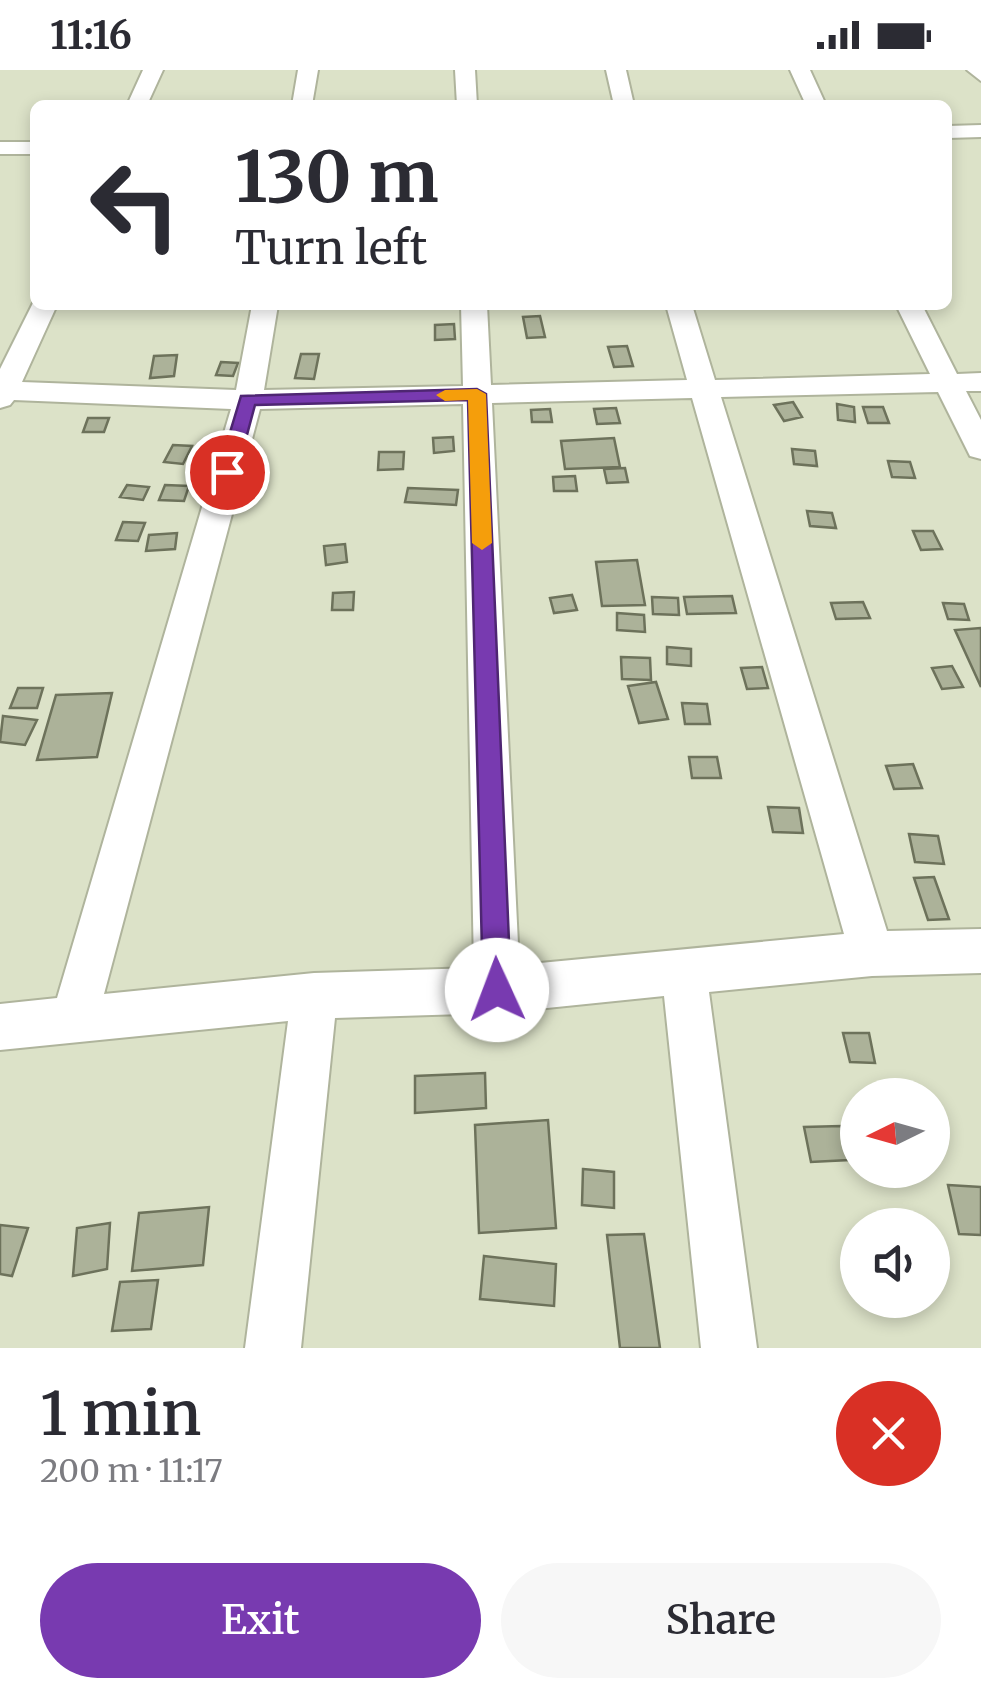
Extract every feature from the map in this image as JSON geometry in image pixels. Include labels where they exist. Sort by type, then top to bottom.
[{"type":"street","points":[[139,100],[153,70]]},
{"type":"street","points":[[303,100],[308,70]]},
{"type":"street","points":[[466,70],[467,100]]},
{"type":"street","points":[[616,70],[623,100]]},
{"type":"street","points":[[800,70],[814,100]]},
{"type":"street","points":[[952,132],[981,131]]},
{"type":"street","points":[[0,148],[30,148]]},
{"type":"street","points":[[42,310],[1,393],[248,400],[981,382]]},
{"type":"street","points":[[74,1020],[248,400],[265,310]]},
{"type":"street","points":[[474,310],[497,990]]},
{"type":"street","points":[[680,310],[872,954]]},
{"type":"street","points":[[911,310],[981,450]]},
{"type":"street","points":[[0,1027],[314,996],[497,990],[872,954],[981,951]]},
{"type":"street","points":[[684,973],[729,1348]]},
{"type":"street","points":[[272,1348],[314,996]]},
{"type":"building","points":[[540,316],[545,337],[527,338],[523,317]]},
{"type":"building","points":[[454,324],[455,339],[435,340],[435,325]]},
{"type":"building","points":[[627,346],[633,366],[614,367],[608,347]]},
{"type":"building","points":[[301,354],[319,354],[314,379],[295,378]]},
{"type":"building","points":[[177,355],[174,376],[150,378],[154,356]]},
{"type":"building","points":[[221,362],[238,363],[233,376],[216,375]]},
{"type":"building","points":[[793,402],[802,417],[784,421],[774,405]]},
{"type":"building","points":[[837,404],[854,407],[855,422],[838,420]]},
{"type":"building","points":[[863,407],[883,407],[889,423],[868,423]]},
{"type":"building","points":[[616,408],[620,423],[597,424],[594,409]]},
{"type":"building","points":[[550,409],[552,422],[532,422],[531,410]]},
{"type":"building","points":[[88,418],[109,418],[104,432],[83,432]]},
{"type":"building","points":[[453,437],[454,451],[434,453],[433,438]]},
{"type":"building","points":[[614,438],[620,467],[565,469],[561,441]]},
{"type":"building","points":[[173,445],[192,446],[183,464],[164,462]]},
{"type":"building","points":[[792,449],[815,451],[817,466],[794,464]]},
{"type":"building","points":[[379,452],[404,452],[403,469],[378,470]]},
{"type":"building","points":[[888,461],[910,462],[915,478],[892,477]]},
{"type":"building","points":[[625,468],[628,482],[607,483],[604,469]]},
{"type":"building","points":[[575,476],[577,491],[554,491],[553,477]]},
{"type":"building","points":[[127,485],[149,487],[143,500],[120,497]]},
{"type":"building","points":[[165,485],[189,486],[184,501],[159,500]]},
{"type":"building","points":[[408,488],[458,490],[456,505],[405,502]]},
{"type":"building","points":[[807,511],[832,513],[836,528],[810,526]]},
{"type":"building","points":[[123,522],[145,523],[138,541],[116,540]]},
{"type":"building","points":[[913,531],[933,531],[942,549],[921,550]]},
{"type":"building","points":[[177,533],[175,549],[146,551],[149,535]]},
{"type":"building","points":[[345,544],[347,562],[326,565],[324,546]]},
{"type":"building","points":[[637,560],[645,605],[602,606],[596,562]]},
{"type":"building","points":[[354,592],[353,610],[332,610],[333,593]]},
{"type":"building","points":[[572,595],[577,610],[554,613],[550,598]]},
{"type":"building","points":[[732,596],[736,613],[687,614],[684,597]]},
{"type":"building","points":[[652,597],[678,598],[679,615],[653,614]]},
{"type":"building","points":[[863,602],[870,618],[836,619],[831,603]]},
{"type":"building","points":[[943,603],[964,604],[969,620],[948,619]]},
{"type":"building","points":[[617,613],[644,615],[645,632],[617,630]]},
{"type":"building","points":[[981,628],[981,687],[955,630]]},
{"type":"building","points":[[667,647],[691,649],[691,666],[667,664]]},
{"type":"building","points":[[621,657],[650,658],[651,680],[622,679]]},
{"type":"building","points":[[952,666],[963,687],[942,689],[932,668]]},
{"type":"building","points":[[762,667],[768,688],[747,689],[741,668]]},
{"type":"building","points":[[656,682],[668,719],[639,723],[628,686]]},
{"type":"building","points":[[18,688],[43,688],[37,708],[10,708]]},
{"type":"building","points":[[112,693],[97,757],[37,760],[56,695]]},
{"type":"building","points":[[682,703],[707,704],[710,724],[685,724]]},
{"type":"building","points":[[3,716],[37,720],[25,745],[0,742]]},
{"type":"building","points":[[689,757],[717,757],[721,778],[692,778]]},
{"type":"building","points":[[913,764],[922,788],[894,789],[886,766]]},
{"type":"building","points":[[768,807],[799,808],[803,833],[773,832]]},
{"type":"building","points":[[909,834],[938,836],[944,864],[915,862]]},
{"type":"building","points":[[934,877],[949,919],[928,920],[914,878]]},
{"type":"building","points":[[843,1033],[869,1033],[875,1063],[850,1062]]},
{"type":"building","points":[[485,1073],[486,1108],[415,1113],[415,1076]]},
{"type":"building","points":[[548,1120],[556,1228],[479,1233],[475,1125]]},
{"type":"building","points":[[840,1126],[840,1160],[811,1162],[804,1127]]},
{"type":"building","points":[[583,1169],[614,1172],[614,1208],[582,1205]]},
{"type":"building","points":[[950,1185],[981,1187],[981,1235],[959,1234]]},
{"type":"building","points":[[209,1207],[203,1265],[132,1271],[139,1213]]},
{"type":"building","points":[[110,1223],[107,1269],[73,1276],[77,1228]]},
{"type":"building","points":[[0,1225],[28,1228],[12,1276],[0,1274]]},
{"type":"building","points":[[644,1234],[660,1348],[620,1348],[607,1235]]},
{"type":"building","points":[[484,1256],[556,1264],[554,1306],[480,1299]]},
{"type":"building","points":[[158,1280],[151,1329],[112,1331],[120,1282]]},
{"type":"slow traffic","points":[[445,395],[477,394],[482,543]]},
{"type":"route","points":[[227,472],[248,400],[477,394],[497,990]]}]
